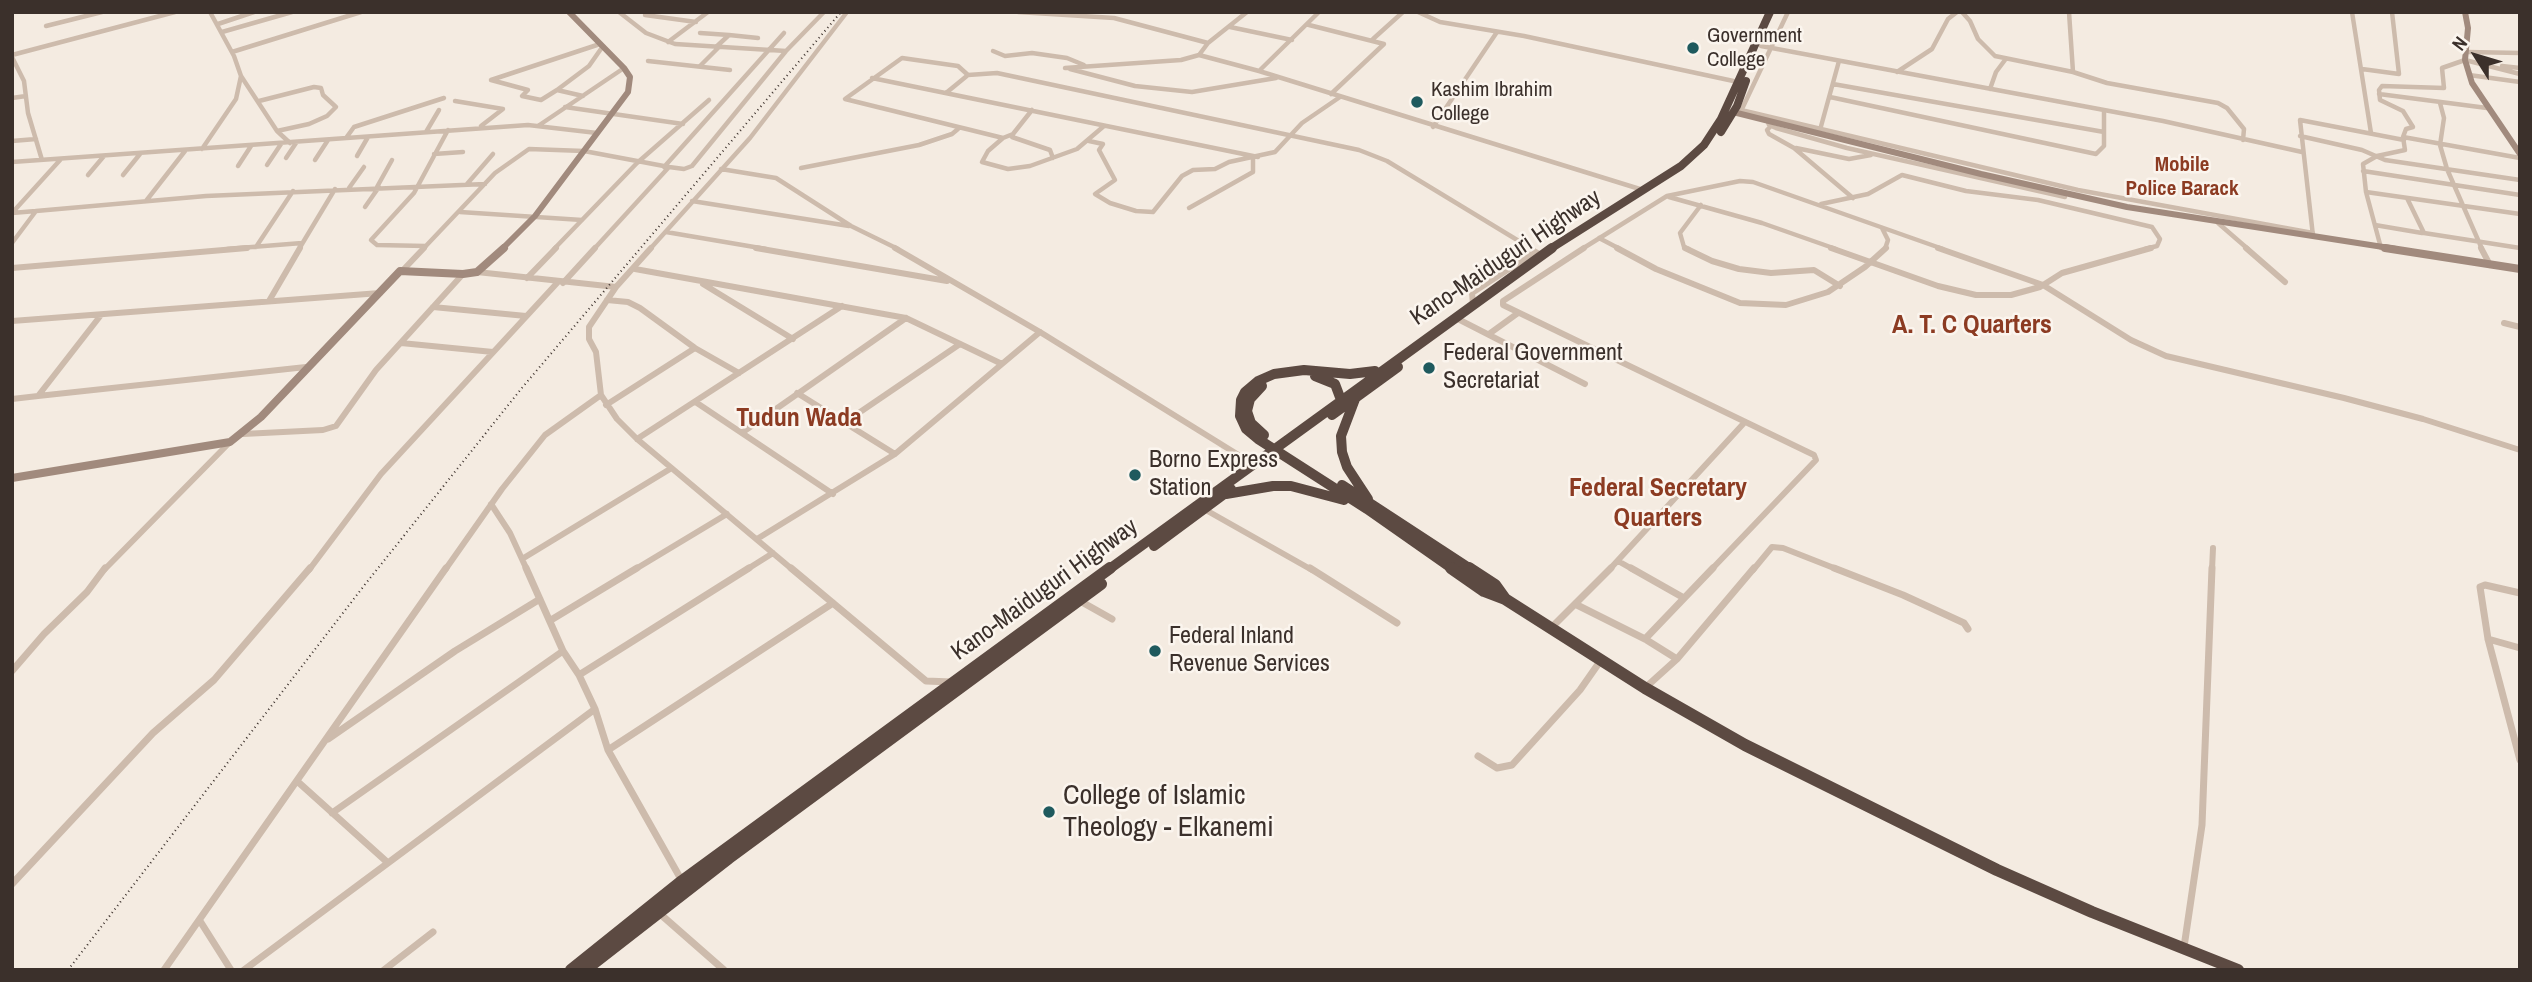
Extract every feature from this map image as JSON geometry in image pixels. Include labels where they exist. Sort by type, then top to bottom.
[{"type":"highway","name":"Kano-Maiduguri Highway","points":[[585,970],[657,912],[1355,398],[1538,254],[1673,173],[1704,145],[1726,111],[1770,12]]},
{"type":"highway","name":"Kano-Maiduguri Highway","points":[[571,970],[682,881],[1381,370],[1553,254],[1688,168],[1738,112],[1765,47],[1776,12]]},
{"type":"highway","points":[[1381,370],[1350,374],[1294,370],[1274,374],[1258,381],[1245,392],[1239,408],[1242,423],[1369,507],[1484,591],[1505,599],[1645,688],[1745,745],[1914,830],[2092,912],[2231,968]]},
{"type":"highway","points":[[1261,437],[1251,423],[1248,404],[1259,389],[1275,379],[1295,375],[1318,376],[1335,384],[1341,400]]},
{"type":"highway","points":[[1355,398],[1341,436],[1342,452],[1347,467],[1369,507]]},
{"type":"highway","points":[[1224,495],[1273,486],[1291,486],[1369,507]]},
{"type":"street","points":[[65,12],[67,21]]},
{"type":"street","points":[[46,26],[102,12]]},
{"type":"street","points":[[139,12],[144,21]]},
{"type":"street","points":[[42,160],[19,69],[12,56],[175,12]]},
{"type":"street","points":[[219,12],[212,14],[241,76],[277,131],[289,143]]},
{"type":"street","points":[[218,24],[254,12]]},
{"type":"street","points":[[222,32],[292,12]]},
{"type":"street","points":[[232,52],[361,12]]},
{"type":"street","points":[[477,272],[515,238],[534,216],[628,92],[630,77],[624,68],[569,12]]},
{"type":"street","points":[[619,12],[646,33],[668,42],[786,51]]},
{"type":"street","points":[[668,42],[708,12]]},
{"type":"street","points":[[12,671],[44,634],[87,592],[106,567],[230,442],[243,434],[507,163],[529,149],[584,151],[637,163],[684,169],[692,166],[786,51],[824,12]]},
{"type":"street","points":[[847,12],[750,138],[616,287],[589,327],[589,339],[596,352],[601,394],[606,405],[637,439],[926,681],[954,682]]},
{"type":"street","points":[[1018,12],[1114,18],[1208,43]]},
{"type":"street","points":[[1199,55],[1199,51],[1247,12]]},
{"type":"street","points":[[1259,71],[1319,12]]},
{"type":"street","points":[[1373,39],[1403,12]]},
{"type":"street","points":[[1418,12],[1440,22],[1738,82]]},
{"type":"street","points":[[1788,12],[1765,47],[2163,121],[2302,152]]},
{"type":"street","points":[[1897,72],[1932,49],[1948,19],[1959,12],[1986,50],[2005,60],[2073,72],[2107,83],[2218,103],[2228,108],[2244,129],[2243,140]]},
{"type":"street","points":[[2069,12],[2073,72]]},
{"type":"street","points":[[2353,12],[2371,133]]},
{"type":"street","points":[[2362,69],[2399,74],[2392,12]]},
{"type":"street","points":[[2456,12],[2465,13],[2468,28],[2465,60],[2469,75],[2487,108],[2520,155]]},
{"type":"street","points":[[645,15],[696,22]]},
{"type":"street","points":[[1309,24],[1384,44],[1331,94]]},
{"type":"street","points":[[1230,27],[1292,40]]},
{"type":"street","points":[[699,33],[758,38]]},
{"type":"street","points":[[12,884],[153,733],[214,680],[325,551],[381,474],[666,167],[785,33]]},
{"type":"street","points":[[1433,127],[1497,33]]},
{"type":"street","points":[[700,66],[729,36]]},
{"type":"street","points":[[602,45],[589,66],[541,100],[522,96],[528,90],[491,81],[602,45]]},
{"type":"street","points":[[993,51],[1006,56],[1032,53],[1067,58],[1084,65]]},
{"type":"street","points":[[2467,52],[2520,53]]},
{"type":"street","points":[[1280,78],[1192,92],[1125,84],[1065,68],[1181,60],[1199,55],[1259,71],[1645,191]]},
{"type":"street","points":[[968,75],[958,66],[906,58],[896,61],[845,99],[958,130],[1003,138]]},
{"type":"street","points":[[1990,89],[1996,72],[2005,60]]},
{"type":"street","points":[[2380,97],[2382,86],[2387,85],[2444,88],[2442,68],[2465,60],[2520,74]]},
{"type":"street","points":[[648,61],[730,70]]},
{"type":"street","points":[[1820,130],[1839,61]]},
{"type":"street","points":[[2483,65],[2520,68]]},
{"type":"street","points":[[538,126],[624,68]]},
{"type":"street","points":[[12,70],[19,69]]},
{"type":"street","points":[[946,93],[968,75],[997,73],[1359,150],[1387,161],[1538,254]]},
{"type":"street","points":[[2469,75],[2520,82]]},
{"type":"street","points":[[202,149],[236,99],[241,76]]},
{"type":"street","points":[[872,78],[1256,158]]},
{"type":"street","points":[[1833,85],[2104,132]]},
{"type":"street","points":[[259,101],[314,87],[321,88],[323,95],[335,107],[334,112],[318,120],[296,129],[277,131]]},
{"type":"street","points":[[558,90],[583,96]]},
{"type":"street","points":[[12,98],[26,96]]},
{"type":"street","points":[[1088,141],[1103,144],[1099,150],[1115,180],[1095,194],[1110,203],[1153,212],[1188,172],[1275,152],[1290,135],[1340,97]]},
{"type":"street","points":[[1829,97],[2096,154],[2104,146],[2104,111]]},
{"type":"street","points":[[2366,98],[2380,97],[2487,108]]},
{"type":"street","points":[[2380,97],[2407,114],[2413,127],[2406,130],[2405,150],[2364,161],[2366,191],[2381,248]]},
{"type":"street","points":[[346,138],[355,127],[444,98]]},
{"type":"street","points":[[527,278],[637,163],[709,100]]},
{"type":"street","points":[[455,101],[503,109],[479,127]]},
{"type":"street","points":[[2440,103],[2444,118],[2440,145],[2447,169],[2490,265]]},
{"type":"street","points":[[565,107],[683,124]]},
{"type":"street","points":[[426,132],[439,110]]},
{"type":"street","points":[[1032,110],[1013,134],[1003,138],[988,151],[982,162],[1016,169],[1077,149],[1104,126]]},
{"type":"street","points":[[1738,112],[1873,154],[2065,197]]},
{"type":"street","points":[[1738,112],[2078,190],[2381,248],[2520,270]]},
{"type":"street","points":[[2313,235],[2300,120],[2440,145],[2520,155]]},
{"type":"street","points":[[1769,123],[1769,134],[1794,148],[1853,198]]},
{"type":"street","points":[[1769,123],[2067,194],[2218,223],[2313,235]]},
{"type":"street","points":[[12,162],[281,144],[479,127],[538,126],[597,134]]},
{"type":"street","points":[[426,246],[377,245],[371,240],[418,185],[448,130]]},
{"type":"street","points":[[801,168],[919,145],[958,130]]},
{"type":"street","points":[[1013,134],[1012,137],[1050,150],[1053,158]]},
{"type":"street","points":[[358,156],[368,136]]},
{"type":"street","points":[[2300,136],[2385,160],[2520,180]]},
{"type":"street","points":[[12,141],[36,139]]},
{"type":"street","points":[[315,160],[328,140]]},
{"type":"street","points":[[286,158],[296,142]]},
{"type":"street","points":[[267,165],[281,144]]},
{"type":"street","points":[[238,166],[251,146]]},
{"type":"street","points":[[1794,148],[1849,159],[1873,154]]},
{"type":"street","points":[[146,201],[185,151]]},
{"type":"street","points":[[434,154],[463,152]]},
{"type":"street","points":[[123,175],[140,153]]},
{"type":"street","points":[[467,184],[494,153]]},
{"type":"street","points":[[88,174],[104,156]]},
{"type":"street","points":[[1189,208],[1253,172],[1256,158]]},
{"type":"street","points":[[12,213],[61,159]]},
{"type":"street","points":[[365,207],[392,160]]},
{"type":"street","points":[[349,188],[364,167]]},
{"type":"street","points":[[721,169],[776,178],[851,226],[884,241],[948,281],[1041,332],[1253,464]]},
{"type":"street","points":[[2363,171],[2520,195]]},
{"type":"street","points":[[1667,196],[1872,261],[1938,286],[1976,295],[2011,295],[2043,285],[2062,273],[2157,246],[2160,239],[2152,227],[2133,222],[2048,202],[1966,191],[1902,175],[1868,194],[1816,204]]},
{"type":"street","points":[[1645,639],[1816,460],[1814,455],[1503,305],[1503,301],[1667,196],[1745,181],[2043,285],[2131,340],[2166,356],[2344,398],[2423,419],[2520,450]]},
{"type":"street","points":[[12,213],[293,191],[485,184]]},
{"type":"street","points":[[268,301],[335,189]]},
{"type":"street","points":[[256,247],[293,191]]},
{"type":"street","points":[[2366,191],[2520,214]]},
{"type":"street","points":[[2407,198],[2424,233]]},
{"type":"street","points":[[692,201],[851,226]]},
{"type":"street","points":[[1701,205],[1681,233],[1684,247],[1712,261],[1739,269],[1771,273],[1814,270],[1840,286]]},
{"type":"street","points":[[12,243],[36,211]]},
{"type":"street","points":[[460,212],[582,220]]},
{"type":"street","points":[[2218,223],[2285,282]]},
{"type":"street","points":[[2375,225],[2520,248]]},
{"type":"street","points":[[1599,238],[1656,269],[1740,303],[1786,305],[1818,296],[1840,286],[1872,261],[1886,249],[1888,240],[1881,227]]},
{"type":"street","points":[[666,232],[948,281]]},
{"type":"street","points":[[12,268],[302,243]]},
{"type":"street","points":[[404,269],[463,274],[477,272],[616,287]]},
{"type":"street","points":[[635,269],[906,318],[1002,364]]},
{"type":"street","points":[[243,434],[323,430],[336,426],[376,370],[463,274]]},
{"type":"street","points":[[698,281],[793,340]]},
{"type":"street","points":[[12,321],[380,293]]},
{"type":"street","points":[[607,300],[628,302],[640,308],[695,348],[739,373]]},
{"type":"street","points":[[637,439],[697,403],[842,306]]},
{"type":"street","points":[[433,307],[526,316]]},
{"type":"street","points":[[1489,334],[1518,313]]},
{"type":"street","points":[[38,396],[101,315]]},
{"type":"street","points":[[743,432],[906,318]]},
{"type":"street","points":[[1458,319],[1585,384]]},
{"type":"street","points":[[2504,323],[2520,327]]},
{"type":"street","points":[[757,539],[895,454],[1041,332]]},
{"type":"street","points":[[401,343],[493,352]]},
{"type":"street","points":[[844,423],[960,344]]},
{"type":"street","points":[[606,405],[695,348]]},
{"type":"street","points":[[12,399],[306,367]]},
{"type":"street","points":[[797,393],[895,454]]},
{"type":"street","points":[[164,970],[491,504],[545,435],[601,394]]},
{"type":"street","points":[[697,403],[833,494]]},
{"type":"street","points":[[1550,629],[1618,561],[1744,422]]},
{"type":"street","points":[[12,478],[230,442]]},
{"type":"street","points":[[522,559],[670,468]]},
{"type":"street","points":[[491,504],[510,533],[563,651],[579,675],[595,709],[608,750],[682,881]]},
{"type":"street","points":[[1204,509],[1287,554],[1397,623]]},
{"type":"street","points":[[551,620],[727,514]]},
{"type":"street","points":[[1645,688],[1677,659],[1772,547],[1783,548],[1903,595],[1964,624],[1968,629]]},
{"type":"street","points":[[2184,949],[2202,825],[2213,548]]},
{"type":"street","points":[[579,675],[773,553]]},
{"type":"street","points":[[1618,561],[1684,598]]},
{"type":"street","points":[[2520,593],[2485,585],[2480,587],[2488,639],[2520,760]]},
{"type":"street","points":[[324,742],[454,651],[540,599]]},
{"type":"street","points":[[1080,601],[1112,619]]},
{"type":"street","points":[[608,750],[833,603]]},
{"type":"street","points":[[1575,604],[1645,639],[1677,659]]},
{"type":"street","points":[[2488,639],[2520,648]]},
{"type":"street","points":[[332,813],[563,651]]},
{"type":"street","points":[[1478,757],[1497,768],[1512,765],[1580,691],[1601,660]]},
{"type":"street","points":[[925,704],[926,681]]},
{"type":"street","points":[[244,970],[595,709]]},
{"type":"street","points":[[297,781],[387,862]]},
{"type":"street","points":[[657,912],[724,970]]},
{"type":"street","points":[[200,921],[231,970]]},
{"type":"street","points":[[384,970],[433,932]]},
{"type":"railway","points":[[68,970],[363,587],[521,389],[841,12]]},
{"type":"place","name":"Government College","points":[[1693,48]]},
{"type":"place","name":"Kashim Ibrahim College","points":[[1417,102]]},
{"type":"place","name":"Federal Government Secretariat","points":[[1429,368]]},
{"type":"place","name":"Borno Express Station","points":[[1135,475]]},
{"type":"place","name":"Federal Inland Revenue Services","points":[[1155,651]]},
{"type":"place","name":"College of Islamic Theology - Elkanemi","points":[[1049,812]]},
{"type":"district","name":"Mobile Police Barack","points":[[2182,177]]},
{"type":"district","name":"A. T. C Quarters","points":[[1972,326]]},
{"type":"district","name":"Tudun Wada","points":[[799,419]]},
{"type":"district","name":"Federal Secretary Quarters","points":[[1658,504]]}]
